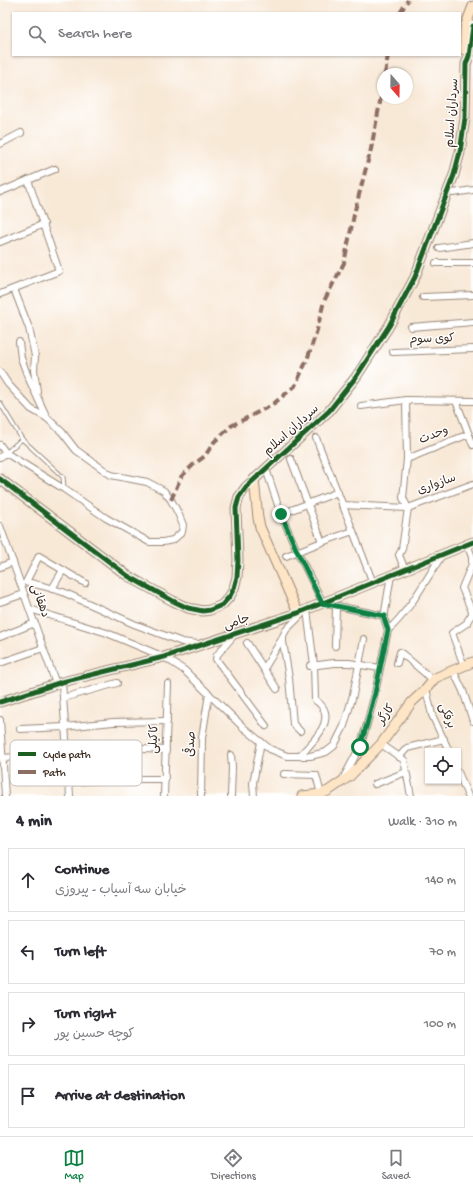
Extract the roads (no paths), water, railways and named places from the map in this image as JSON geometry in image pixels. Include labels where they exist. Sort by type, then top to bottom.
[{"type":"street","name":"سرداران اسلام","points":[[466,64],[464,58],[465,27],[473,6]]},
{"type":"street","name":"سرداران اسلام","points":[[0,479],[128,576],[188,608],[203,611],[222,605],[230,596],[237,577],[238,560],[236,508],[239,497],[254,479],[329,411],[351,383],[389,326],[415,277],[454,175],[460,152],[465,118],[466,64],[469,56],[473,26]]},
{"type":"street","points":[[0,144],[21,133]]},
{"type":"street","points":[[0,192],[55,169]]},
{"type":"street","points":[[0,294],[59,271],[28,180]]},
{"type":"street","points":[[453,192],[473,190]]},
{"type":"street","points":[[0,242],[44,224]]},
{"type":"street","points":[[440,248],[473,243]]},
{"type":"street","points":[[436,263],[473,263]]},
{"type":"street","points":[[14,288],[29,328],[35,356],[34,370],[38,398]]},
{"type":"street","points":[[422,297],[473,295]]},
{"type":"street","points":[[411,327],[473,322]]},
{"type":"street","points":[[19,342],[21,358],[47,418]]},
{"type":"street","name":"کوی سوم","points":[[393,352],[473,349]]},
{"type":"street","points":[[0,372],[8,384],[31,409],[47,418],[62,432],[76,450],[111,475],[147,482],[164,491],[174,504],[183,525],[182,532],[173,540],[164,542],[149,542],[106,518],[64,489],[6,453],[0,444]]},
{"type":"street","points":[[405,570],[399,555],[402,549],[408,508],[403,498],[407,459],[406,400]]},
{"type":"street","points":[[361,406],[406,400],[473,401]]},
{"type":"street","points":[[456,401],[473,445]]},
{"type":"street","name":"وحدت","points":[[407,459],[469,434]]},
{"type":"street","points":[[316,438],[373,583]]},
{"type":"street","points":[[0,457],[6,453]]},
{"type":"street","points":[[291,458],[309,503],[322,542]]},
{"type":"street","points":[[266,469],[281,514],[322,603],[385,616]]},
{"type":"street","points":[[254,479],[260,527],[302,612],[312,666],[315,700],[320,703],[326,715],[322,730],[311,745],[299,756]]},
{"type":"street","name":"سازواری","points":[[408,508],[473,484]]},
{"type":"street","points":[[281,514],[338,492]]},
{"type":"street","points":[[342,505],[408,508]]},
{"type":"street","name":"دهقانی","points":[[0,526],[2,538],[23,582],[24,594],[59,683],[63,698],[66,740]]},
{"type":"street","points":[[286,556],[353,531]]},
{"type":"street","points":[[464,666],[452,633],[467,623],[473,614],[462,588],[472,564],[470,543]]},
{"type":"street","name":"جامی","points":[[0,702],[59,683],[164,657],[302,612],[470,543]]},
{"type":"street","points":[[388,630],[408,608],[442,554]]},
{"type":"street","points":[[86,583],[39,556],[23,582],[63,592],[134,624],[182,642],[202,645]]},
{"type":"street","points":[[0,567],[13,562]]},
{"type":"street","points":[[52,589],[63,570]]},
{"type":"street","points":[[342,781],[360,747],[367,724],[388,630],[384,618],[391,576]]},
{"type":"street","points":[[0,602],[24,594]]},
{"type":"street","points":[[334,646],[336,606]]},
{"type":"street","points":[[30,609],[107,633],[164,657],[184,670],[244,728],[261,742],[270,749],[287,756],[310,756],[326,752],[334,746],[344,726],[353,695],[364,638]]},
{"type":"street","points":[[264,669],[286,630],[302,612]]},
{"type":"street","points":[[0,637],[35,623]]},
{"type":"street","points":[[235,634],[217,655],[216,659],[266,726]]},
{"type":"street","points":[[283,636],[289,678],[293,724],[300,731]]},
{"type":"street","points":[[247,643],[277,689]]},
{"type":"street","points":[[0,663],[44,648]]},
{"type":"street","points":[[397,663],[400,652],[433,680]]},
{"type":"street","name":"کارگر","points":[[302,796],[325,793],[350,776],[381,744],[412,702],[435,678],[473,662]]},
{"type":"street","points":[[312,666],[334,663],[358,664],[380,668]]},
{"type":"street","points":[[453,670],[464,691],[473,721]]},
{"type":"street","points":[[63,698],[117,683]]},
{"type":"street","name":"کاکیلی","points":[[164,796],[168,684]]},
{"type":"street","name":"برفکی","points":[[426,689],[432,715],[448,748]]},
{"type":"street","name":"صدقی","points":[[201,796],[202,738],[209,694]]},
{"type":"street","points":[[0,720],[3,792]]},
{"type":"street","points":[[20,729],[65,727],[113,722],[167,721]]},
{"type":"street","points":[[400,757],[407,748],[444,738]]},
{"type":"street","points":[[254,796],[253,783],[261,742]]},
{"type":"street","points":[[381,744],[404,760],[411,796]]},
{"type":"street","points":[[142,749],[166,750]]},
{"type":"street","points":[[231,755],[231,796]]},
{"type":"street","points":[[2,758],[10,758]]},
{"type":"street","points":[[375,784],[406,772]]},
{"type":"street","points":[[284,774],[316,775],[325,793]]},
{"type":"street","points":[[142,779],[165,779]]},
{"type":"street","points":[[461,779],[468,796]]},
{"type":"street","name":"دهقانی","points":[[69,786],[70,796]]},
{"type":"lane","points":[[0,403],[22,439],[63,477],[64,489]]},
{"type":"lane","points":[[6,453],[22,439]]}]
